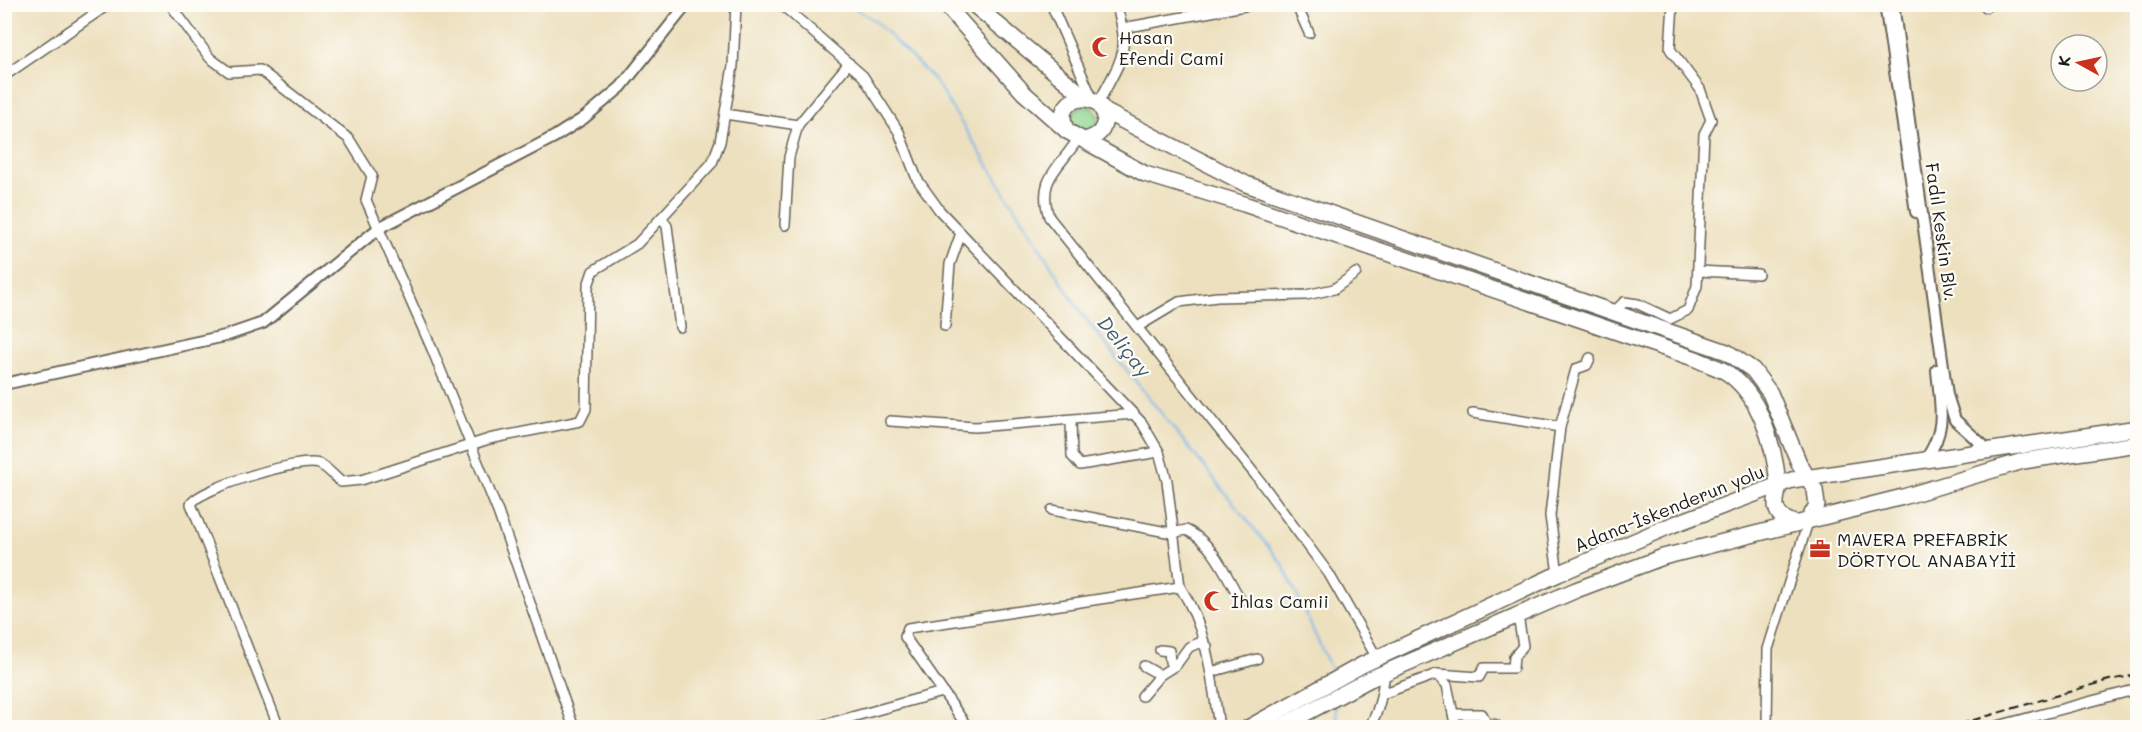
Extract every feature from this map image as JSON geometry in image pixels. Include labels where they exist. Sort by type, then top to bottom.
[{"type":"highway","points":[[945,4],[1024,93],[1076,137],[1145,174],[1376,249],[1696,359],[1726,372],[1742,386],[1755,403],[1770,443],[1779,486],[1775,501],[1777,512],[1782,518],[1802,521]]},
{"type":"highway","points":[[973,4],[1095,103],[1246,184],[1727,352],[1753,370],[1770,393],[1807,478],[1815,490],[1816,505],[1802,521]]},
{"type":"highway","points":[[1079,98],[1095,103],[1104,116],[1102,130],[1091,139],[1076,137],[1063,118],[1068,105],[1079,98]]},
{"type":"highway","name":"Adana-İskenderun yolu","points":[[1248,728],[1295,709],[1362,665],[1558,574],[1672,525],[1792,480],[2138,428]]},
{"type":"highway","points":[[1278,728],[1295,709],[1385,673],[1576,590],[1663,557],[1903,497],[2023,461],[2138,444]]},
{"type":"street","points":[[4,76],[109,4]]},
{"type":"street","points":[[170,4],[210,58],[229,72],[260,70],[349,139],[372,176],[366,200],[471,445],[574,728]]},
{"type":"street","points":[[4,384],[225,336],[263,323],[379,228],[554,137],[584,118],[621,87],[687,4]]},
{"type":"street","points":[[279,728],[191,504],[194,499],[217,487],[299,464],[319,464],[341,482],[361,480],[471,445],[580,420],[586,409],[588,286],[593,271],[637,244],[712,163],[720,142],[734,66],[736,4]]},
{"type":"street","points":[[781,4],[863,76],[899,132],[917,179],[940,212],[1142,423],[1159,452],[1167,481],[1180,587],[1189,601],[1207,646],[1220,728]]},
{"type":"street","points":[[1051,4],[1095,103]]},
{"type":"street","points":[[1095,103],[1124,54],[1123,28],[1116,4]]},
{"type":"street","points":[[1123,28],[1255,4]]},
{"type":"street","points":[[1296,4],[1309,33]]},
{"type":"street","points":[[1614,312],[1624,302],[1638,304],[1670,319],[1688,310],[1697,286],[1704,134],[1711,120],[1700,89],[1670,49],[1673,4]]},
{"type":"street","name":"Fadıl Keskin Blv.","points":[[1885,4],[1932,313],[1942,422],[1938,443],[1926,459]]},
{"type":"street","name":"Fadıl Keskin Blv.","points":[[1893,4],[1947,394],[1955,420],[1987,449]]},
{"type":"street","points":[[786,225],[789,157],[798,125],[849,63]]},
{"type":"street","points":[[725,114],[798,125]]},
{"type":"street","points":[[1076,137],[1047,179],[1044,199],[1049,216],[1139,326],[1257,477],[1329,574],[1377,658]]},
{"type":"street","points":[[661,218],[667,226],[680,327]]},
{"type":"street","points":[[945,326],[950,264],[961,233]]},
{"type":"street","points":[[1698,271],[1758,274]]},
{"type":"street","points":[[1139,326],[1179,302],[1217,297],[1306,295],[1334,289],[1356,273]]},
{"type":"street","points":[[1558,574],[1550,516],[1560,427],[1575,369],[1587,365],[1590,358]]},
{"type":"street","points":[[1473,412],[1560,427]]},
{"type":"street","points":[[890,421],[975,427],[1071,421],[1134,414]]},
{"type":"street","points":[[1071,421],[1072,456],[1080,465],[1159,452]]},
{"type":"street","points":[[1052,510],[1172,533],[1186,530],[1200,536],[1221,565],[1240,601]]},
{"type":"street","points":[[1767,728],[1768,649],[1802,521]]},
{"type":"street","points":[[968,728],[905,637],[908,628],[1180,587]]},
{"type":"street","points":[[1382,694],[1437,674],[1479,677],[1484,668],[1513,668],[1514,657],[1523,646],[1518,616]]},
{"type":"street","points":[[1142,696],[1160,675],[1176,665],[1189,647],[1199,643],[1207,646]]},
{"type":"street","points":[[1160,650],[1169,651],[1170,663],[1176,665]]},
{"type":"street","points":[[1211,672],[1257,659]]},
{"type":"street","points":[[1144,666],[1160,675]]},
{"type":"street","points":[[1368,728],[1374,720],[1382,694],[1385,673]]},
{"type":"street","points":[[1437,674],[1447,685],[1456,728]]},
{"type":"street","points":[[1990,728],[2138,689]]},
{"type":"street","points":[[812,728],[942,692]]},
{"type":"street","points":[[1453,714],[1482,714],[1486,723],[1496,725]]},
{"type":"green space","points":[[1085,106],[1094,110],[1098,119],[1094,128],[1085,132],[1076,128],[1072,119],[1076,110]]},
{"type":"waterway","name":"Deliçay","points":[[848,4],[875,21],[935,81],[1081,313],[1283,565],[1330,667],[1331,676]]},
{"type":"waterway","name":"Deliçay","points":[[1335,705],[1338,728]]},
{"type":"railway","points":[[1947,728],[2109,680],[2138,675]]},
{"type":"place","name":"Hasan Efendi Cami","points":[[1102,47]]},
{"type":"place","name":"MAVERA PREFABRİK DÖRTYOL ANABAYİİ","points":[[1820,549]]},
{"type":"place","name":"İhlas Camii","points":[[1214,601]]}]
